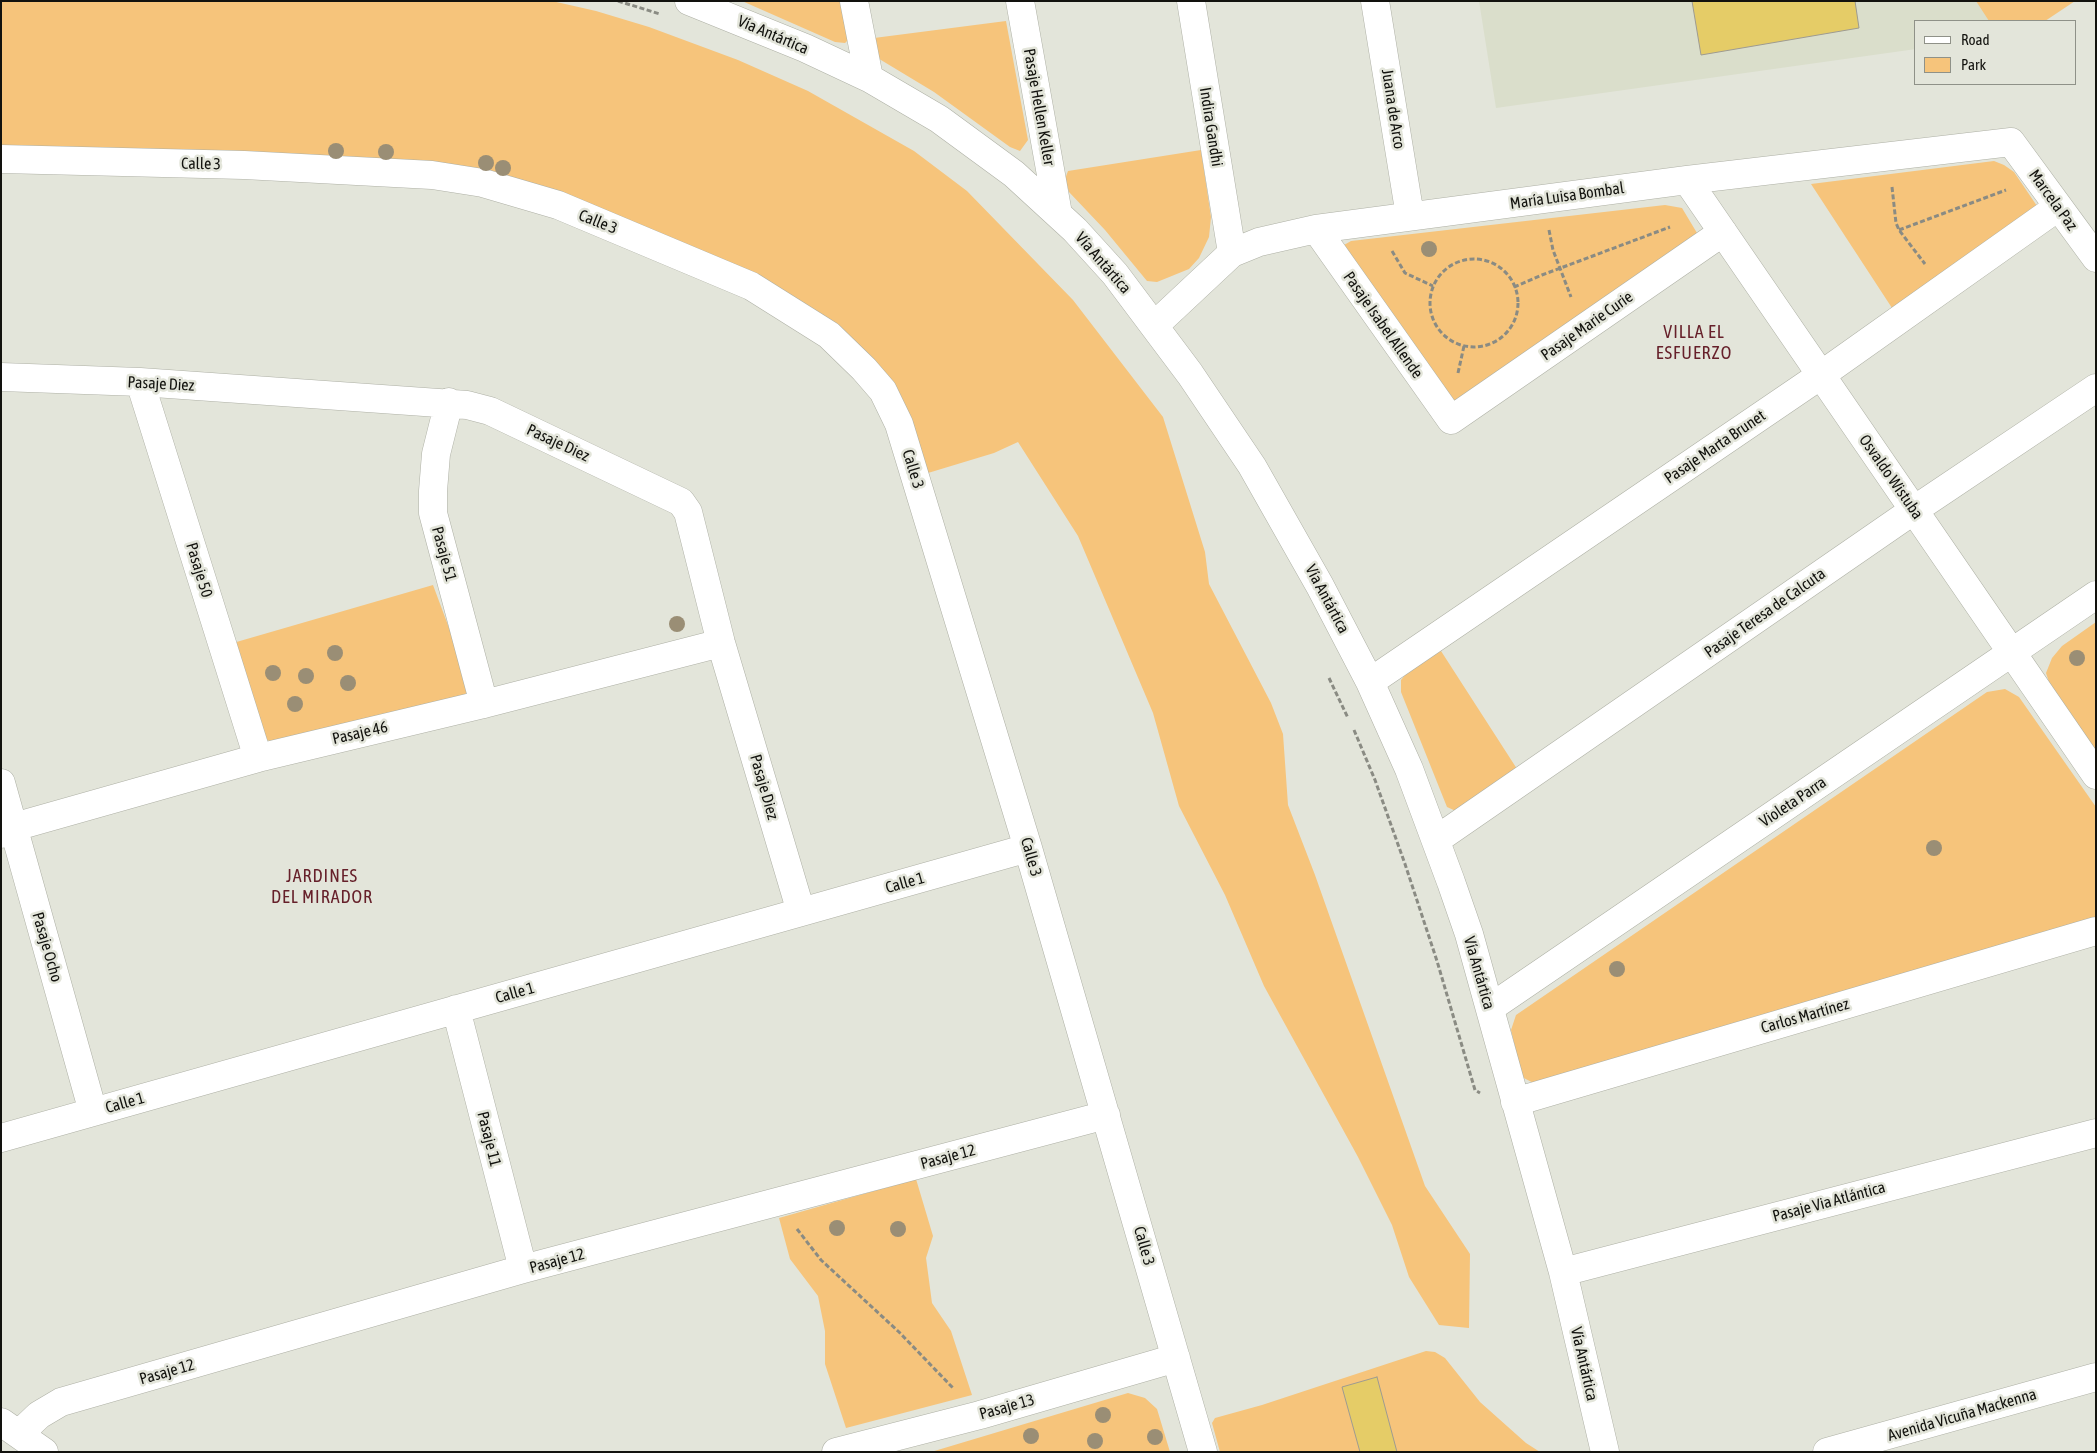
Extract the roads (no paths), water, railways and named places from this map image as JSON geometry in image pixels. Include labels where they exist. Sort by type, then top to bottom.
[{"type":"street","points":[[854,1],[869,78]]},
{"type":"street","name":"Pasaje Hellen Keller","points":[[1020,1],[1058,214]]},
{"type":"street","name":"Indira Gandhi","points":[[1191,1],[1232,253]]},
{"type":"street","name":"Juana de Arco","points":[[1375,1],[1410,216]]},
{"type":"street","name":"Vía Antártica","points":[[679,9],[805,48],[869,78],[939,119],[1014,174],[1058,214],[1115,274],[1220,417],[1274,503],[1370,682],[1409,770],[1436,840],[1469,934],[1563,1272],[1605,1452]]},
{"type":"street","name":"María Luisa Bombal","points":[[1154,325],[1232,253],[1259,242],[1316,229],[1687,180],[2011,142]]},
{"type":"street","name":"Marcela Paz","points":[[2011,142],[2096,258]]},
{"type":"street","name":"Calle 3","points":[[1,159],[244,165],[432,175],[483,183],[558,205],[751,286],[829,334],[864,369],[883,391],[900,424],[1028,848],[1203,1452]]},
{"type":"street","name":"Osvaldo Wistuba","points":[[1687,180],[2096,775]]},
{"type":"street","name":"Pasaje Marta Brunet","points":[[1370,682],[1821,375],[2058,207]]},
{"type":"street","name":"Pasaje Marie Curie","points":[[1451,420],[1587,326],[1716,222]]},
{"type":"street","name":"Pasaje Isabel Allende","points":[[1316,229],[1451,420]]},
{"type":"street","name":"Pasaje Diez","points":[[1,377],[140,382],[449,402],[467,405],[490,411],[681,502],[688,512],[722,643],[801,912]]},
{"type":"street","name":"Pasaje 50","points":[[140,382],[258,758]]},
{"type":"street","name":"Pasaje Teresa de Calcuta","points":[[1436,840],[1914,510],[2096,388]]},
{"type":"street","name":"Pasaje 51","points":[[449,402],[436,454],[432,491],[433,513],[484,704]]},
{"type":"street","name":"Violeta Parra","points":[[1490,1008],[2096,595]]},
{"type":"street","name":"Pasaje 46","points":[[8,830],[258,758],[484,704],[722,643]]},
{"type":"street","name":"Pasaje Ocho","points":[[1,783],[8,830],[93,1112]]},
{"type":"street","name":"Calle 1","points":[[1,1138],[1028,848]]},
{"type":"street","name":"Carlos Martínez","points":[[1512,1094],[2096,931]]},
{"type":"street","name":"Pasaje 11","points":[[456,1009],[523,1269]]},
{"type":"street","name":"Pasaje 12","points":[[10,1428],[39,1415],[49,1407],[61,1402],[523,1269],[1106,1114]]},
{"type":"street","name":"Pasaje Via Atlántica","points":[[1563,1272],[2096,1133]]},
{"type":"street","name":"Pasaje 13","points":[[836,1452],[980,1415],[1176,1358]]},
{"type":"street","name":"Avenida Vicuña Mackenna","points":[[1827,1452],[2096,1377]]},
{"type":"street","points":[[10,1428],[44,1452]]},
{"type":"district","name":"VILLA EL ESFUERZO","points":[[1694,342]]},
{"type":"district","name":"JARDINES DEL MIRADOR","points":[[322,886]]}]
